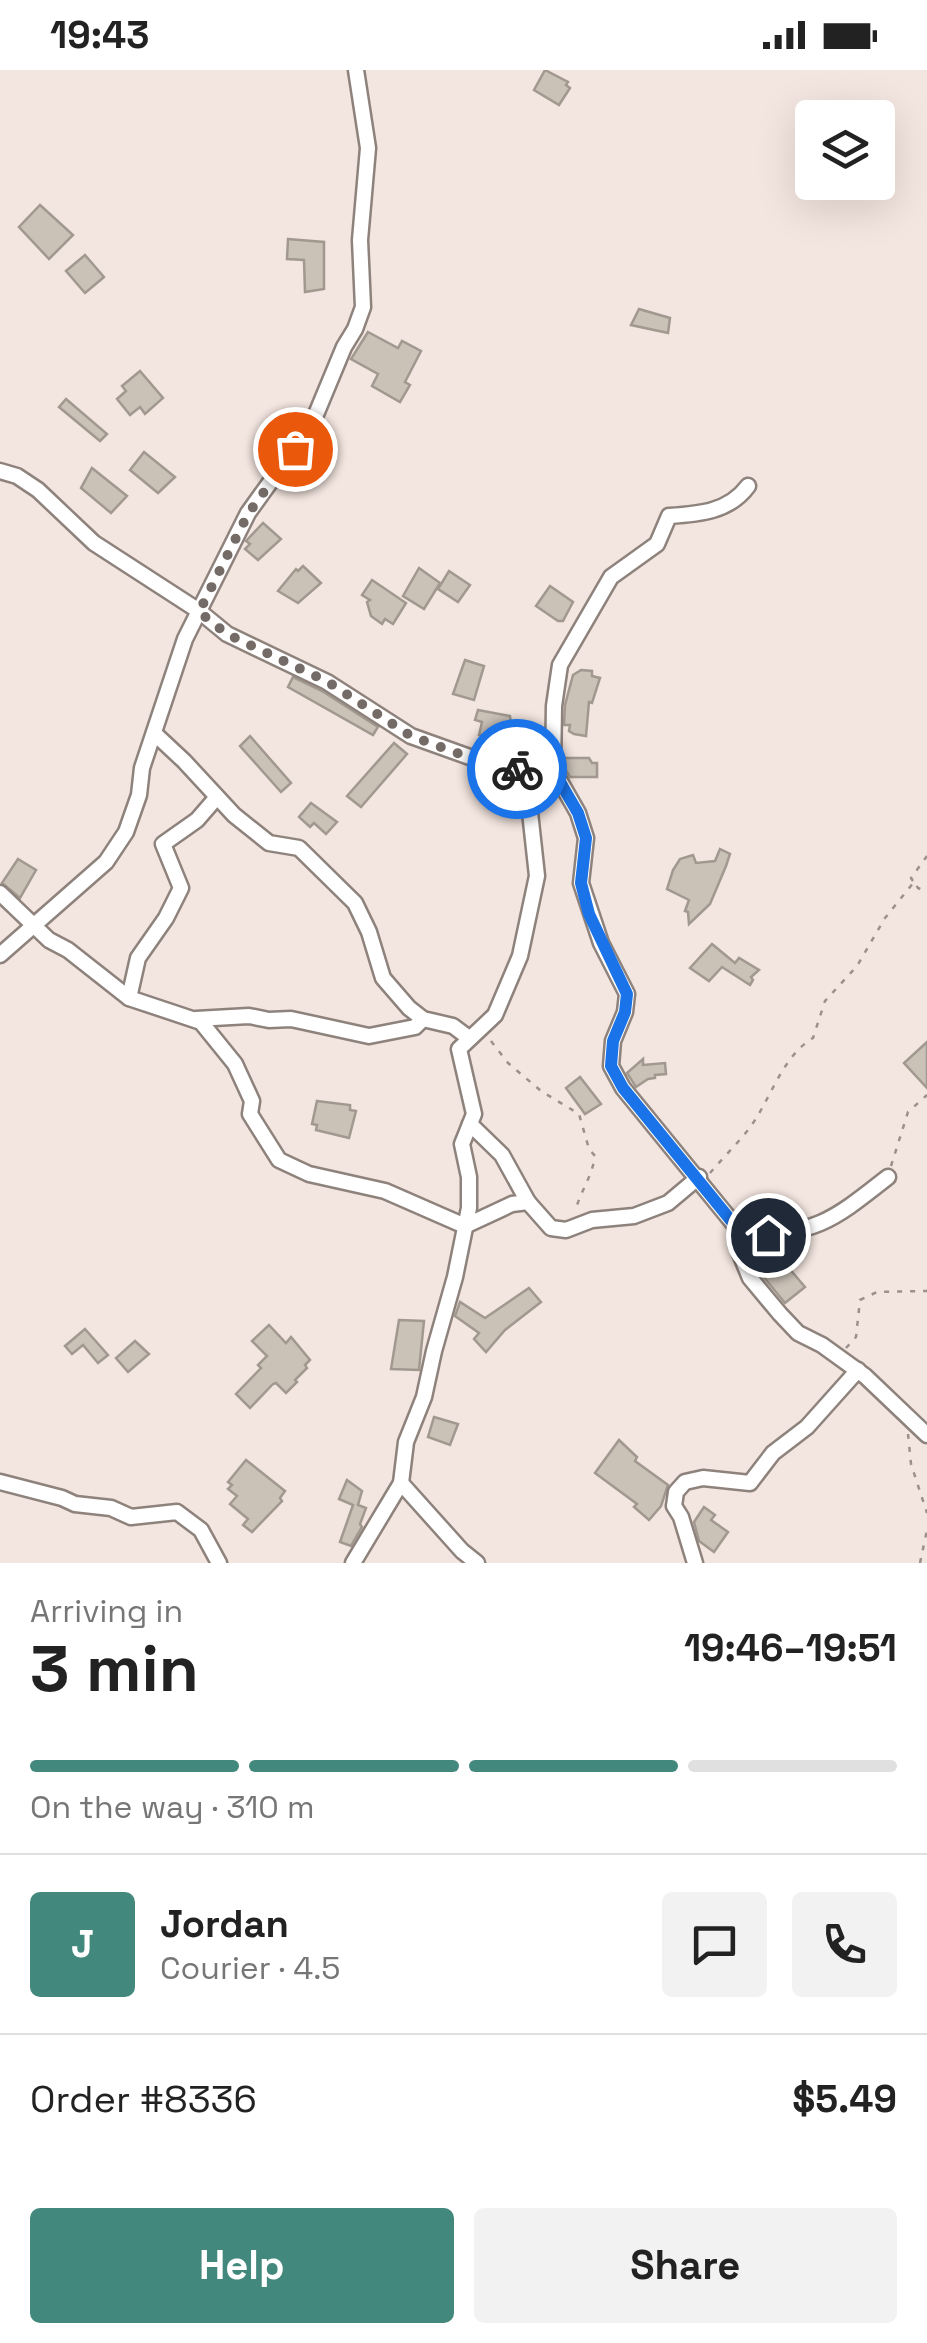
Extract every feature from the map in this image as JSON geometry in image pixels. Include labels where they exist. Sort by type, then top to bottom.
[{"type":"street","points":[[0,955],[106,862],[126,832],[142,768],[185,640],[248,514],[312,424],[363,307],[360,240],[368,148],[356,70]]},
{"type":"street","points":[[0,472],[17,476],[38,490],[114,558],[227,634],[328,682],[411,736],[492,766],[546,771],[578,813],[586,838],[581,883],[589,914],[627,994],[625,1012],[613,1041],[611,1066],[623,1088],[742,1234],[741,1256],[750,1278],[798,1333],[858,1370],[927,1435]]},
{"type":"street","points":[[531,794],[546,771],[560,665],[611,577],[658,544],[669,516],[711,512],[740,497],[748,486]]},
{"type":"street","points":[[154,734],[184,760],[217,798],[269,843],[299,848],[355,903],[383,978],[396,995],[423,1019],[475,1033]]},
{"type":"street","points":[[353,1563],[400,1483],[406,1442],[424,1397],[465,1226],[469,1176],[462,1144],[474,1114],[460,1049],[495,1015],[520,956],[537,876],[529,825],[531,794],[522,769]]},
{"type":"street","points":[[129,998],[138,958],[181,888],[163,844],[197,820],[217,798]]},
{"type":"street","points":[[0,893],[48,940],[93,968],[129,998],[196,1019],[249,1016],[290,1020],[369,1036],[415,1027],[423,1019]]},
{"type":"street","points":[[196,1019],[235,1064],[252,1102],[250,1114],[279,1160],[309,1174],[385,1191],[465,1226],[512,1204],[528,1202]]},
{"type":"street","points":[[470,1124],[502,1156],[528,1202],[551,1228],[634,1216],[668,1203],[700,1179]]},
{"type":"street","points":[[742,1234],[768,1235],[821,1225],[888,1177]]},
{"type":"street","points":[[695,1563],[674,1506],[673,1499],[680,1487],[703,1478],[750,1483],[773,1453],[807,1427],[858,1370]]},
{"type":"street","points":[[0,1482],[74,1504],[111,1508],[131,1517],[176,1512],[201,1530],[220,1563]]},
{"type":"street","points":[[400,1483],[477,1563]]},
{"type":"path","points":[[927,856],[911,878],[927,892]]},
{"type":"path","points":[[700,1179],[748,1131],[803,1044],[813,1038],[825,1001],[857,966],[885,918],[914,882]]},
{"type":"path","points":[[475,1033],[530,1082],[579,1114],[589,1148],[596,1156],[571,1228]]},
{"type":"path","points":[[888,1177],[908,1112],[927,1095]]},
{"type":"path","points":[[841,1358],[856,1336],[860,1300],[877,1292],[927,1290]]},
{"type":"path","points":[[906,1418],[911,1464],[927,1513]]},
{"type":"path","points":[[920,1563],[927,1530]]},
{"type":"building","points":[[545,70],[568,82],[570,88],[559,105],[534,90]]},
{"type":"building","points":[[40,205],[73,235],[49,259],[19,227]]},
{"type":"building","points":[[288,239],[324,242],[324,289],[305,292],[304,260],[287,259]]},
{"type":"building","points":[[85,255],[104,277],[85,293],[66,271]]},
{"type":"building","points":[[639,309],[670,318],[668,333],[631,325]]},
{"type":"building","points":[[368,332],[398,348],[402,341],[421,351],[400,402],[372,386],[378,374],[351,359]]},
{"type":"building","points":[[140,371],[163,398],[145,414],[140,407],[130,415],[117,399],[126,391],[122,386]]},
{"type":"building","points":[[66,399],[107,434],[100,441],[59,407]]},
{"type":"building","points":[[144,452],[175,477],[158,493],[130,470]]},
{"type":"building","points":[[92,468],[127,496],[111,513],[81,488]]},
{"type":"building","points":[[263,523],[281,539],[258,560],[245,549],[250,544],[246,541]]},
{"type":"building","points":[[303,566],[321,583],[298,603],[278,591]]},
{"type":"building","points":[[419,568],[440,583],[424,609],[403,596]]},
{"type":"building","points":[[449,571],[470,585],[458,602],[438,589]]},
{"type":"building","points":[[372,580],[406,603],[393,624],[385,619],[382,624],[371,616],[367,602],[370,600],[362,595]]},
{"type":"building","points":[[550,586],[573,602],[563,621],[536,606]]},
{"type":"building","points":[[465,660],[484,666],[474,700],[453,694]]},
{"type":"building","points":[[581,670],[592,671],[592,676],[600,678],[592,703],[589,702],[586,736],[574,734],[569,731],[570,725],[564,725],[573,675]]},
{"type":"building","points":[[293,677],[378,727],[373,735],[288,687]]},
{"type":"building","points":[[478,710],[510,716],[511,724],[519,728],[519,748],[499,750],[496,739],[479,735],[482,722],[475,720]]},
{"type":"building","points":[[250,736],[291,783],[281,792],[240,746]]},
{"type":"building","points":[[394,743],[407,754],[361,807],[347,796]]},
{"type":"building","points":[[565,758],[589,758],[597,763],[597,777],[570,777]]},
{"type":"building","points":[[311,803],[337,822],[326,834],[299,817]]},
{"type":"building","points":[[720,849],[730,854],[726,866],[710,904],[689,924],[685,911],[689,900],[667,889],[673,870],[680,859],[693,855],[696,863],[715,861]]},
{"type":"building","points":[[18,859],[36,870],[20,898],[2,883]]},
{"type":"building","points":[[712,944],[735,963],[739,958],[759,970],[751,977],[750,985],[722,967],[709,981],[690,968]]},
{"type":"building","points":[[927,1042],[927,1088],[904,1063]]},
{"type":"building","points":[[643,1059],[643,1065],[665,1063],[666,1074],[655,1075],[636,1087],[627,1073]]},
{"type":"building","points":[[580,1077],[601,1104],[585,1114],[566,1088]]},
{"type":"building","points":[[317,1101],[350,1105],[350,1110],[356,1111],[349,1138],[316,1130],[317,1125],[312,1124]]},
{"type":"building","points":[[777,1254],[805,1287],[785,1303],[758,1270]]},
{"type":"building","points":[[529,1288],[541,1302],[505,1330],[486,1352],[474,1339],[479,1333],[455,1316],[460,1302],[485,1318]]},
{"type":"building","points":[[399,1320],[424,1321],[419,1370],[391,1369]]},
{"type":"building","points":[[269,1325],[286,1343],[291,1337],[310,1360],[286,1393],[273,1384],[250,1408],[236,1394],[267,1356],[252,1341]]},
{"type":"building","points":[[85,1329],[108,1355],[98,1363],[83,1345],[72,1354],[65,1346]]},
{"type":"building","points":[[135,1341],[149,1354],[128,1372],[116,1358]]},
{"type":"building","points":[[434,1417],[458,1424],[450,1445],[428,1437]]},
{"type":"building","points":[[619,1440],[637,1457],[635,1461],[668,1485],[661,1506],[649,1520],[634,1507],[637,1504],[595,1473]]},
{"type":"building","points":[[246,1460],[285,1491],[282,1501],[252,1532],[243,1525],[248,1519],[230,1504],[237,1496],[228,1489],[232,1485],[228,1482]]},
{"type":"building","points":[[347,1480],[362,1491],[358,1505],[366,1508],[362,1527],[351,1546],[340,1542],[353,1505],[339,1499]]},
{"type":"building","points":[[704,1507],[715,1515],[711,1520],[728,1532],[714,1552],[699,1541],[694,1522]]},
{"type":"way so far","points":[[295,449],[248,514],[199,612],[227,634],[328,682],[411,736],[492,766],[517,769]]},
{"type":"route","points":[[517,769],[553,770],[578,813],[586,838],[581,883],[589,914],[627,994],[625,1012],[613,1041],[611,1066],[623,1088],[742,1234],[768,1235]]}]
